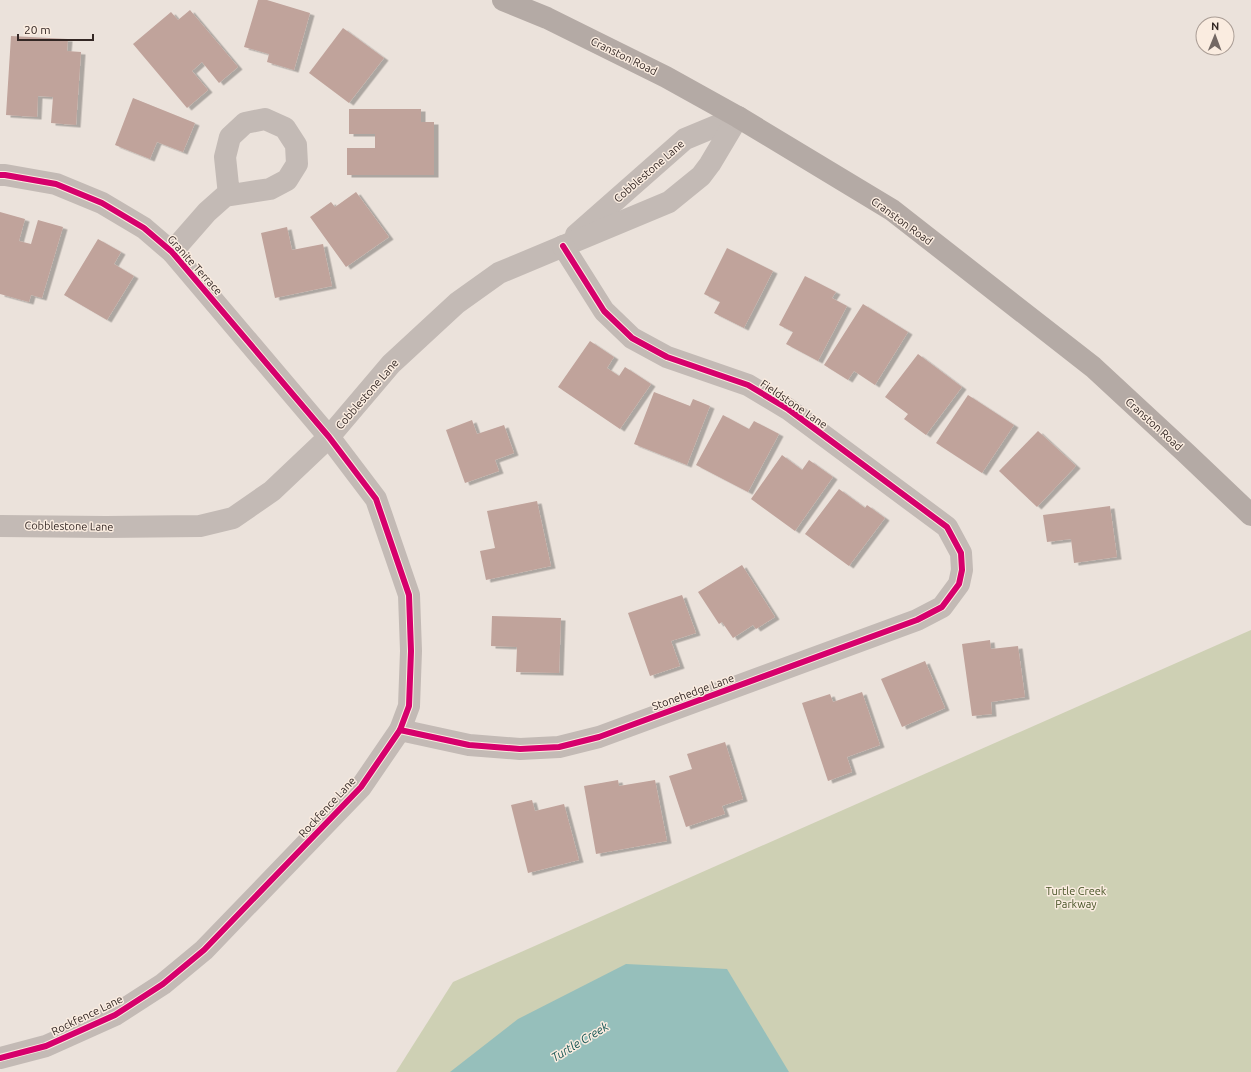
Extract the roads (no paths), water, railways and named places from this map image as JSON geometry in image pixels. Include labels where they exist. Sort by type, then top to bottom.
[{"type":"street","name":"Cranston Road","points":[[503,0],[547,18],[666,77],[738,117],[892,210],[1093,367],[1251,515]]},
{"type":"street","name":"Cobblestone Lane","points":[[563,246],[685,139],[738,117]]},
{"type":"street","name":"Cobblestone Lane","points":[[0,526],[200,526],[232,518],[272,491],[329,437],[391,364],[457,303],[499,273],[668,202],[701,176],[710,164],[738,117]]},
{"type":"street","name":"Granite Terrace","points":[[0,175],[56,184],[102,203],[144,228],[172,252],[329,437]]},
{"type":"street","points":[[172,252],[207,212],[225,196],[229,195]]},
{"type":"street","name":"Fieldstone Lane","points":[[563,246],[604,311],[632,338],[667,357],[748,385],[788,409],[947,527],[961,553],[962,570]]},
{"type":"street","name":"Rockfence Lane","points":[[0,1058],[46,1046],[115,1014],[163,984],[204,950],[361,787],[400,730],[409,706],[411,650],[409,595],[376,500],[329,437]]},
{"type":"street","name":"Stonehedge Lane","points":[[400,730],[469,745],[520,749],[559,747],[599,737],[917,620],[942,607],[959,584],[962,570]]},
{"type":"water","name":"Turtle Creek","points":[[626,964],[727,969],[789,1072],[450,1072],[518,1019]]},
{"type":"park label","name":"Turtle Creek Parkway","points":[[1076,897]]}]
